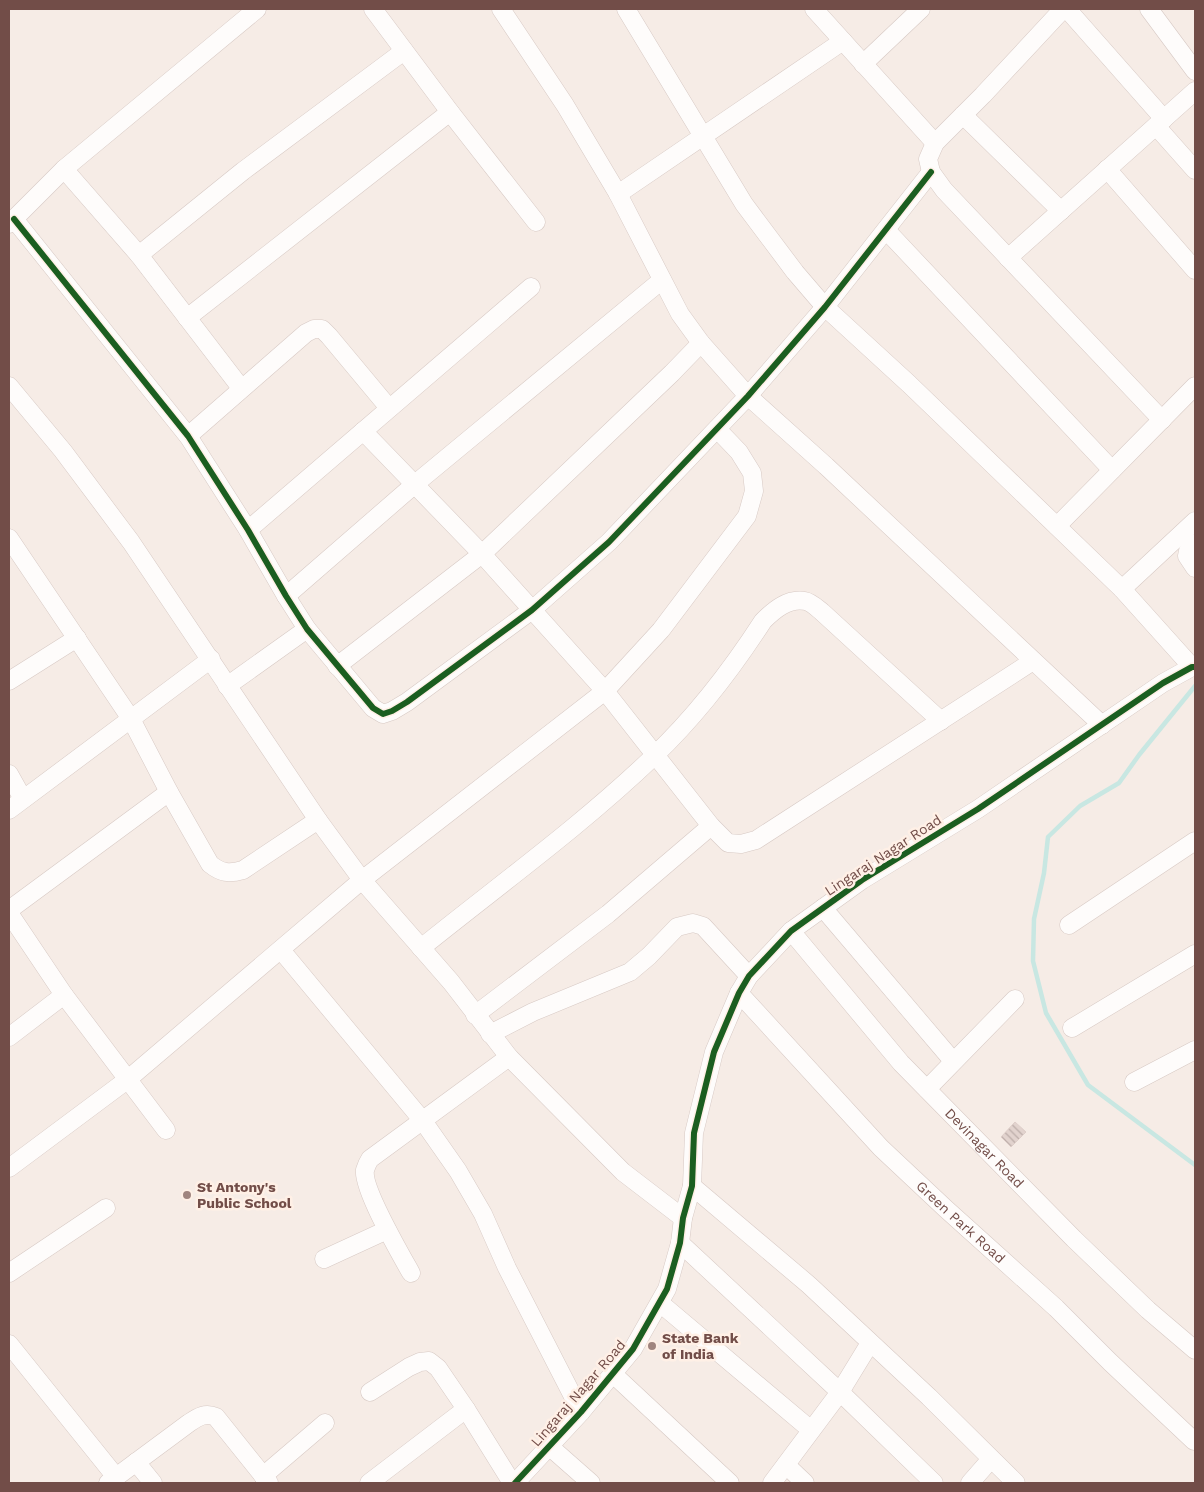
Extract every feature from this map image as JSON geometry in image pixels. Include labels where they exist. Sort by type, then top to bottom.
[{"type":"street","points":[[257,9],[64,169],[11,222],[188,436],[308,629],[373,708],[383,714],[392,711],[532,610],[609,542],[748,396],[825,307],[931,172]]},
{"type":"street","points":[[373,9],[536,222]]},
{"type":"street","points":[[501,9],[565,105],[618,194],[680,314],[701,343],[748,396],[899,534],[1032,662],[1102,724]]},
{"type":"street","points":[[626,9],[744,204],[795,272],[825,307],[909,384],[1122,589],[1193,667]]},
{"type":"street","points":[[814,9],[935,143]]},
{"type":"street","points":[[863,64],[921,9]]},
{"type":"street","points":[[1063,9],[935,143],[928,159],[931,172],[944,190],[1162,420]]},
{"type":"street","points":[[1067,9],[1160,122],[1195,170]]},
{"type":"street","points":[[1149,9],[1195,71]]},
{"type":"street","points":[[618,194],[843,41]]},
{"type":"street","points":[[139,255],[243,171],[404,51]]},
{"type":"street","points":[[1008,258],[1195,91]]},
{"type":"street","points":[[187,318],[450,112]]},
{"type":"street","points":[[963,115],[1061,211]]},
{"type":"street","points":[[64,169],[139,255],[241,388]]},
{"type":"street","points":[[1107,170],[1195,270]]},
{"type":"street","points":[[886,230],[1112,470]]},
{"type":"street","points":[[286,596],[415,484],[662,280]]},
{"type":"street","points":[[248,530],[531,287]]},
{"type":"street","points":[[188,436],[241,388],[306,333],[314,329],[322,329],[389,408]]},
{"type":"street","points":[[337,666],[482,554],[701,343]]},
{"type":"street","points":[[9,386],[63,451],[131,542],[318,820],[362,880],[451,982],[475,1016],[509,1057],[623,1172],[684,1218]]},
{"type":"street","points":[[1057,526],[1195,386]]},
{"type":"street","points":[[9,1168],[127,1080],[362,880],[605,691],[661,630],[747,516],[754,491],[752,473],[739,452],[717,429]]},
{"type":"street","points":[[363,431],[482,554],[605,691],[711,826],[728,843],[741,844],[756,840],[1032,662]]},
{"type":"street","points":[[1122,589],[1195,520]]},
{"type":"street","points":[[9,538],[131,719],[169,792],[210,864],[220,871],[231,874],[243,870],[318,820]]},
{"type":"street","points":[[1195,543],[1188,551],[1188,556],[1195,568]]},
{"type":"street","points":[[421,948],[606,800],[655,756],[703,702],[763,621],[774,610],[790,602],[806,601],[822,612],[941,721]]},
{"type":"street","points":[[227,686],[308,629]]},
{"type":"street","points":[[9,681],[77,638]]},
{"type":"street","points":[[9,810],[211,659]]},
{"type":"street","name":"Lingaraj Nagar Road","points":[[513,1483],[581,1412],[633,1349],[667,1289],[680,1243],[692,1186],[694,1133],[714,1052],[739,992],[749,976],[791,931],[862,880],[1020,782],[1163,683],[1193,667]]},
{"type":"street","points":[[9,774],[23,799]]},
{"type":"street","points":[[166,1130],[64,995],[9,912],[169,792]]},
{"type":"street","points":[[475,1016],[608,914],[711,826]]},
{"type":"street","points":[[1069,925],[1195,841]]},
{"type":"street","points":[[823,908],[954,1060]]},
{"type":"street","points":[[490,1034],[534,1012],[630,972],[677,928],[693,923],[704,926],[749,976]]},
{"type":"street","name":"Devinagar Road","points":[[791,931],[901,1063],[1074,1239],[1148,1310],[1195,1350]]},
{"type":"street","points":[[280,950],[423,1121],[458,1171],[483,1214],[508,1268],[581,1412]]},
{"type":"street","points":[[1072,1028],[1195,954]]},
{"type":"street","name":"Green Park Road","points":[[739,992],[881,1148],[1056,1308],[1194,1441]]},
{"type":"street","points":[[9,1037],[64,995]]},
{"type":"street","points":[[927,1089],[1015,999]]},
{"type":"street","points":[[1134,1082],[1195,1050]]},
{"type":"street","points":[[411,1273],[387,1230],[367,1184],[365,1171],[370,1159],[509,1057]]},
{"type":"street","points":[[692,1186],[808,1285],[929,1397],[1016,1483]]},
{"type":"street","points":[[9,1273],[106,1208]]},
{"type":"street","points":[[324,1260],[387,1230]]},
{"type":"street","points":[[680,1243],[840,1392],[934,1483]]},
{"type":"street","points":[[660,1303],[811,1430]]},
{"type":"street","points":[[772,1483],[840,1392],[870,1343]]},
{"type":"street","points":[[9,1344],[112,1480],[200,1416],[209,1414],[216,1417],[266,1479],[326,1423]]},
{"type":"street","points":[[370,1392],[409,1367],[420,1362],[429,1361],[438,1368],[513,1483]]},
{"type":"street","points":[[613,1374],[730,1483]]},
{"type":"street","points":[[369,1483],[466,1409]]},
{"type":"street","points":[[549,1446],[591,1483]]},
{"type":"street","points":[[970,1483],[991,1459]]},
{"type":"street","points":[[136,1462],[153,1483]]},
{"type":"street","points":[[786,1465],[805,1483]]},
{"type":"building","points":[[1015,1122],[1026,1132],[1011,1147],[1001,1137]]},
{"type":"waterway","points":[[1195,686],[1139,755],[1119,783],[1080,806],[1048,837],[1044,873],[1034,919],[1033,961],[1046,1013],[1088,1085],[1195,1165]]},
{"type":"cycle path","points":[[14,219],[188,436],[248,530],[307,629],[373,708],[383,714],[407,702],[532,610],[609,542],[748,396],[825,307],[931,172]]},
{"type":"cycle path","points":[[515,1483],[581,1412],[633,1349],[667,1289],[680,1243],[683,1218],[692,1186],[694,1133],[714,1052],[739,993],[749,976],[791,931],[862,880],[978,809],[1163,683],[1195,667]]},
{"type":"place","name":"St Antony's Public School","points":[[187,1195]]},
{"type":"place","name":"State Bank of India","points":[[652,1346]]}]
